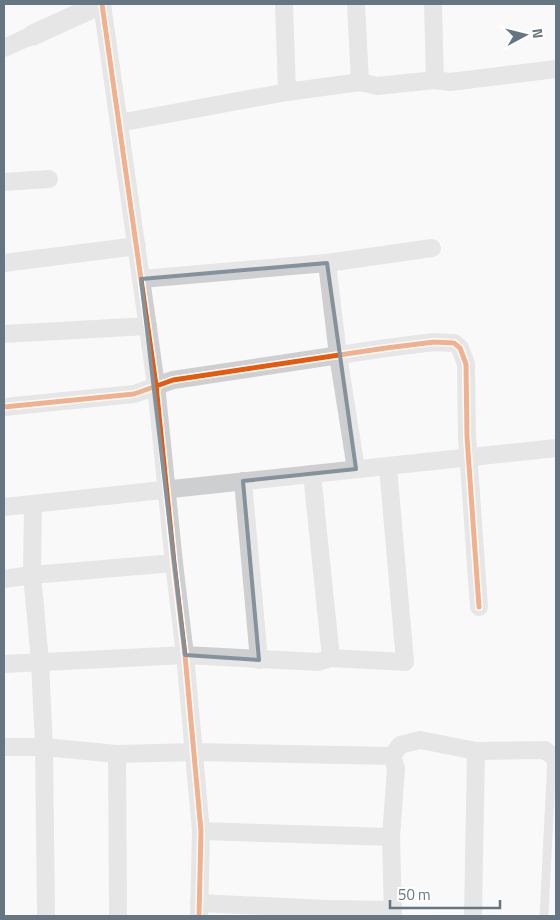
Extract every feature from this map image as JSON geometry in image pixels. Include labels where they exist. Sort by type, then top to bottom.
[{"type":"street","points":[[4,48],[32,35],[69,10],[102,4],[156,385],[185,654],[195,752],[200,831],[199,910],[392,913],[391,837],[396,768],[392,756]]},
{"type":"street","points":[[284,4],[287,92]]},
{"type":"street","points":[[356,4],[360,82]]},
{"type":"street","points":[[433,4],[435,80]]},
{"type":"street","points":[[119,123],[287,92],[360,82],[377,86],[435,80],[450,82],[556,69]]},
{"type":"street","points":[[4,182],[49,179]]},
{"type":"street","points":[[4,263],[137,246]]},
{"type":"street","points":[[141,279],[327,263],[432,248]]},
{"type":"street","points":[[327,263],[338,355],[356,469]]},
{"type":"street","points":[[4,334],[148,326]]},
{"type":"street","points":[[4,407],[134,394],[173,380],[434,342],[454,343],[460,348],[466,364],[467,437],[470,457],[479,607]]},
{"type":"street","points":[[4,507],[556,448]]},
{"type":"street","points":[[4,664],[185,654],[259,660],[318,662],[331,658],[406,662],[388,467]]},
{"type":"street","points":[[312,474],[331,658]]},
{"type":"street","points":[[243,481],[259,660]]},
{"type":"street","points":[[34,504],[32,575],[40,661],[44,748],[46,916]]},
{"type":"street","points":[[4,578],[174,564]]},
{"type":"street","points":[[392,756],[400,745],[420,740],[476,751],[545,750],[554,756]]},
{"type":"street","points":[[4,748],[44,748],[117,754],[195,752],[392,756]]},
{"type":"street","points":[[473,916],[476,751]]},
{"type":"street","points":[[117,754],[118,916]]},
{"type":"street","points":[[200,831],[391,837]]},
{"type":"lane","points":[[544,916],[554,756]]},
{"type":"highlighted area","points":[[327,263],[356,469],[243,481],[259,660],[185,655],[141,279]]},
{"type":"cycle path","points":[[102,4],[156,385],[185,655],[201,831],[199,916]]},
{"type":"cycle path","points":[[4,407],[134,394],[173,380],[386,348],[434,342],[454,343],[460,348],[466,364],[467,437],[479,607]]}]
